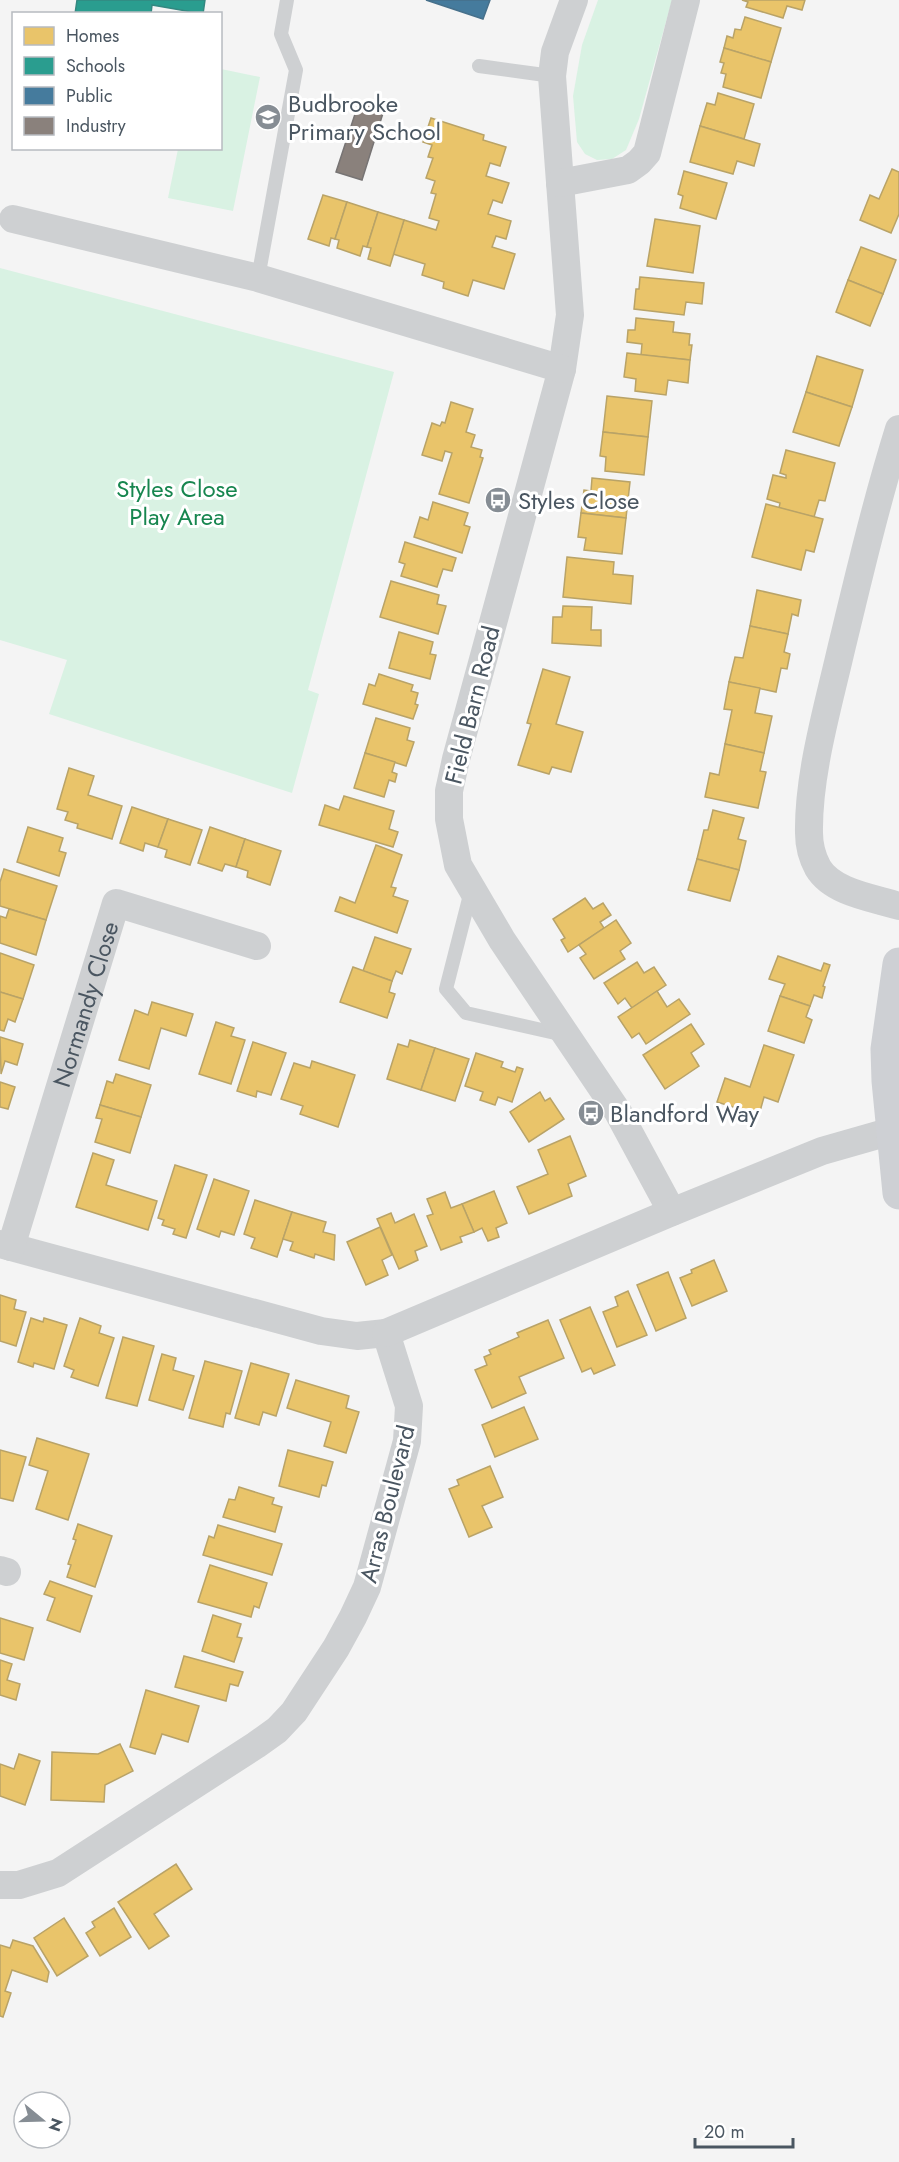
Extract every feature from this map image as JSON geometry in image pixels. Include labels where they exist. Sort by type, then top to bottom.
[{"type":"street","name":"Field Barn Road","points":[[574,0],[555,52],[552,76],[570,315],[562,369],[459,747],[449,791],[449,819],[458,865],[471,890],[618,1112],[672,1212]]},
{"type":"street","points":[[560,183],[628,170],[647,153],[686,0]]},
{"type":"street","points":[[13,219],[258,278],[562,369]]},
{"type":"street","points":[[899,429],[868,538],[825,717],[809,836],[813,859],[827,878],[848,890],[899,906]]},
{"type":"street","name":"Normandy Close","points":[[6,1245],[116,903],[257,946]]},
{"type":"street","points":[[899,964],[887,1049],[892,1131],[899,1193]]},
{"type":"street","points":[[6,1245],[321,1331],[357,1336],[386,1333],[822,1150],[892,1131]]},
{"type":"street","name":"Arras Boulevard","points":[[0,1885],[19,1886],[58,1873],[256,1745],[277,1730],[294,1712],[336,1648],[367,1587],[407,1441],[409,1406],[386,1333]]},
{"type":"lane","points":[[258,278],[296,70],[281,34],[287,0]]},
{"type":"lane","points":[[479,66],[552,76]]},
{"type":"lane","points":[[471,890],[446,989],[466,1013],[566,1035]]},
{"type":"green space","points":[[598,0],[672,0],[639,119],[626,150],[612,159],[597,160],[585,154],[577,142],[573,96],[582,45]]},
{"type":"green space","points":[[222,69],[260,77],[233,211],[168,198],[178,150],[222,150]]},
{"type":"green space","name":"Styles Close Play Area","points":[[0,268],[394,372],[308,690],[319,694],[292,793],[49,714],[67,660],[0,640]]},
{"type":"building: Homes","points":[[742,0],[805,0],[802,10],[787,6],[783,18],[746,7],[748,2]]},
{"type":"building: Homes","points":[[745,17],[781,28],[771,62],[724,48],[727,36],[733,38],[735,29],[741,30]]},
{"type":"building: Homes","points":[[724,48],[771,62],[761,98],[723,87],[726,74],[721,73],[724,63],[720,62]]},
{"type":"building: Homes","points":[[718,93],[754,104],[744,139],[700,126],[707,103],[715,105]]},
{"type":"building: Homes","points":[[431,118],[484,135],[483,140],[506,147],[500,166],[490,163],[486,176],[509,183],[502,203],[493,200],[488,214],[511,221],[506,239],[496,236],[492,247],[515,254],[504,289],[473,280],[468,296],[443,288],[444,282],[422,275],[425,264],[393,254],[404,220],[436,230],[439,221],[429,218],[436,194],[431,193],[435,181],[426,178],[433,158],[428,157],[432,145],[423,142]]},
{"type":"building: Homes","points":[[700,126],[760,144],[754,166],[737,161],[733,174],[690,162]]},
{"type":"building: Homes","points":[[892,169],[899,172],[899,214],[891,233],[860,220],[870,195],[879,199]]},
{"type":"building: Homes","points":[[684,171],[727,183],[716,219],[680,208],[683,196],[678,194]]},
{"type":"building: Homes","points":[[323,195],[347,202],[335,239],[331,238],[329,246],[308,239]]},
{"type":"building: Homes","points":[[347,202],[378,212],[367,247],[363,246],[360,256],[337,248],[339,240],[335,239]]},
{"type":"building: Homes","points":[[378,212],[404,220],[390,266],[368,259],[371,248],[367,247]]},
{"type":"building: Homes","points":[[655,219],[700,226],[693,273],[647,266]]},
{"type":"building: Homes","points":[[861,247],[896,260],[883,294],[848,280]]},
{"type":"building: Homes","points":[[640,277],[704,283],[702,304],[686,302],[684,315],[634,309]]},
{"type":"building: Homes","points":[[848,280],[883,294],[870,326],[836,312]]},
{"type":"building: Homes","points":[[636,318],[674,322],[673,332],[690,334],[689,345],[692,345],[690,360],[641,355],[642,344],[627,342],[628,330],[635,330]]},
{"type":"building: Homes","points":[[627,353],[690,360],[688,383],[668,380],[666,395],[635,391],[636,379],[624,377]]},
{"type":"building: Homes","points":[[817,356],[863,370],[852,407],[806,392]]},
{"type":"building: Homes","points":[[806,392],[852,407],[839,446],[793,432]]},
{"type":"building: Homes","points":[[607,396],[652,401],[648,437],[603,432]]},
{"type":"building: Homes","points":[[451,402],[473,409],[466,432],[475,435],[471,447],[482,450],[480,457],[483,458],[469,503],[439,494],[452,453],[445,451],[442,461],[422,455],[432,423],[440,426],[442,422],[445,423]]},
{"type":"building: Homes","points":[[603,432],[648,437],[644,475],[605,471],[606,457],[600,456]]},
{"type":"building: Homes","points":[[786,450],[835,463],[825,501],[819,500],[814,517],[779,508],[780,503],[767,499],[773,475],[786,478],[786,475],[780,473]]},
{"type":"building: Homes","points":[[592,478],[630,482],[626,518],[581,513],[584,490],[591,491]]},
{"type":"building: Homes","points":[[433,502],[468,513],[464,525],[470,527],[462,553],[414,537],[420,517],[428,520]]},
{"type":"building: Homes","points":[[766,504],[823,519],[814,552],[806,550],[801,570],[752,557]]},
{"type":"building: Homes","points":[[581,513],[626,518],[622,554],[584,550],[586,538],[578,537]]},
{"type":"building: Homes","points":[[405,542],[456,558],[452,571],[443,569],[437,587],[401,576],[405,564],[399,562]]},
{"type":"building: Homes","points":[[567,557],[614,562],[613,574],[633,576],[631,604],[563,597]]},
{"type":"building: Homes","points":[[391,581],[439,595],[437,604],[446,606],[438,634],[380,617]]},
{"type":"building: Homes","points":[[757,590],[801,600],[798,616],[792,614],[788,634],[750,626]]},
{"type":"building: Homes","points":[[563,606],[592,607],[591,630],[601,630],[601,646],[552,643],[553,617],[562,617]]},
{"type":"building: Homes","points":[[750,626],[788,634],[784,652],[790,654],[787,669],[781,668],[776,692],[729,682],[735,657],[743,658]]},
{"type":"building: Homes","points":[[399,632],[433,642],[430,654],[436,655],[430,679],[389,668]]},
{"type":"building: Homes","points":[[543,669],[570,677],[556,724],[583,732],[571,772],[552,767],[549,774],[518,765],[531,724],[527,723]]},
{"type":"building: Homes","points":[[379,674],[413,685],[411,691],[418,693],[415,704],[418,705],[413,719],[363,704],[369,684],[375,686]]},
{"type":"building: Homes","points":[[729,682],[760,688],[755,713],[772,716],[764,753],[725,744],[732,710],[724,709]]},
{"type":"building: Homes","points":[[376,718],[410,728],[407,740],[414,742],[406,766],[365,753]]},
{"type":"building: Homes","points":[[725,744],[764,753],[760,771],[766,772],[758,808],[705,797],[710,773],[719,775]]},
{"type":"building: Homes","points":[[365,753],[395,762],[392,772],[397,774],[395,782],[389,780],[384,797],[354,788]]},
{"type":"building: Homes","points":[[69,768],[94,776],[88,795],[122,806],[112,839],[77,828],[78,824],[65,820],[68,812],[57,809]]},
{"type":"building: Homes","points":[[344,796],[394,811],[389,829],[398,832],[393,847],[319,825],[325,805],[339,810]]},
{"type":"building: Homes","points":[[132,807],[168,819],[158,847],[145,843],[143,851],[120,843]]},
{"type":"building: Homes","points":[[713,810],[744,818],[738,839],[746,841],[739,870],[697,859],[704,830],[708,830]]},
{"type":"building: Homes","points":[[168,819],[202,830],[190,865],[165,857],[167,850],[158,847]]},
{"type":"building: Homes","points":[[28,827],[63,838],[59,851],[66,853],[59,876],[17,862]]},
{"type":"building: Homes","points":[[210,827],[245,839],[236,867],[225,864],[222,871],[198,863]]},
{"type":"building: Homes","points":[[245,839],[281,851],[270,885],[247,877],[248,871],[236,867]]},
{"type":"building: Homes","points":[[376,845],[402,855],[391,887],[396,888],[393,896],[408,901],[397,933],[335,911],[340,897],[355,903]]},
{"type":"building: Homes","points":[[697,859],[739,870],[730,901],[688,890]]},
{"type":"building: Homes","points":[[4,869],[57,886],[46,920],[0,906],[0,882]]},
{"type":"building: Homes","points":[[585,898],[593,909],[603,903],[611,915],[600,922],[604,928],[568,952],[561,940],[565,938],[553,919]]},
{"type":"building: Homes","points":[[9,909],[46,920],[36,955],[0,943],[0,916],[6,918]]},
{"type":"building: Homes","points":[[616,920],[631,943],[620,951],[625,959],[594,979],[580,958],[586,954],[579,945]]},
{"type":"building: Homes","points":[[375,937],[411,949],[402,974],[396,971],[392,981],[363,971]]},
{"type":"building: Homes","points":[[0,953],[34,965],[23,999],[0,992]]},
{"type":"building: Homes","points":[[778,956],[821,971],[824,963],[830,965],[823,986],[825,987],[822,998],[814,995],[810,1006],[780,996],[785,984],[769,979]]},
{"type":"building: Homes","points":[[637,962],[644,973],[654,967],[666,985],[632,1008],[625,998],[618,1004],[604,983]]},
{"type":"building: Homes","points":[[353,967],[392,981],[389,992],[395,994],[387,1018],[340,1002]]},
{"type":"building: Homes","points":[[657,991],[667,1007],[679,999],[690,1014],[646,1044],[639,1033],[632,1038],[618,1017]]},
{"type":"building: Homes","points":[[0,992],[23,999],[15,1022],[8,1019],[4,1031],[0,1030]]},
{"type":"building: Homes","points":[[780,996],[810,1006],[806,1017],[812,1020],[804,1043],[768,1031]]},
{"type":"building: Homes","points":[[152,1002],[193,1014],[186,1036],[161,1028],[149,1069],[119,1060],[135,1010],[148,1015]]},
{"type":"building: Homes","points":[[216,1022],[234,1028],[231,1036],[245,1040],[231,1084],[199,1074]]},
{"type":"building: Homes","points":[[691,1024],[704,1044],[691,1053],[699,1066],[665,1089],[643,1055]]},
{"type":"building: Homes","points":[[0,1037],[23,1044],[17,1065],[5,1061],[1,1074]]},
{"type":"building: Homes","points":[[410,1040],[435,1048],[421,1090],[387,1079],[398,1044],[408,1047]]},
{"type":"building: Homes","points":[[253,1042],[286,1053],[271,1095],[257,1091],[256,1097],[237,1091]]},
{"type":"building: Homes","points":[[764,1045],[794,1055],[778,1102],[764,1097],[759,1115],[717,1102],[725,1078],[750,1087]]},
{"type":"building: Homes","points":[[435,1048],[469,1059],[455,1101],[421,1090]]},
{"type":"building: Homes","points":[[476,1053],[503,1062],[501,1067],[515,1072],[517,1067],[523,1069],[512,1102],[498,1097],[495,1105],[480,1100],[483,1092],[465,1086]]},
{"type":"building: Homes","points":[[312,1061],[355,1075],[338,1127],[300,1114],[303,1106],[281,1099],[294,1063],[310,1068]]},
{"type":"building: Homes","points":[[116,1074],[151,1085],[141,1117],[100,1105],[107,1081],[113,1083]]},
{"type":"building: Homes","points":[[0,1082],[15,1087],[8,1109],[0,1107]]},
{"type":"building: Homes","points":[[540,1092],[545,1101],[550,1098],[564,1119],[529,1142],[510,1112]]},
{"type":"building: Homes","points":[[100,1105],[141,1117],[130,1153],[95,1142],[102,1119],[96,1118]]},
{"type":"building: Homes","points":[[570,1136],[586,1176],[568,1184],[572,1196],[529,1214],[517,1187],[548,1174],[538,1150]]},
{"type":"building: Homes","points":[[93,1153],[114,1160],[106,1185],[157,1201],[148,1230],[76,1207]]},
{"type":"building: Homes","points":[[175,1165],[207,1175],[186,1238],[173,1234],[175,1229],[162,1225],[164,1220],[158,1218]]},
{"type":"building: Homes","points":[[214,1179],[249,1191],[234,1235],[221,1231],[219,1237],[197,1229]]},
{"type":"building: Homes","points":[[494,1191],[507,1223],[496,1228],[499,1237],[488,1241],[482,1228],[474,1232],[462,1204]]},
{"type":"building: Homes","points":[[445,1192],[451,1208],[462,1204],[474,1232],[460,1237],[462,1242],[441,1250],[427,1216],[433,1214],[427,1199]]},
{"type":"building: Homes","points":[[255,1200],[292,1212],[277,1257],[251,1248],[255,1238],[244,1234]]},
{"type":"building: Homes","points":[[292,1212],[326,1222],[323,1232],[335,1235],[334,1260],[315,1254],[314,1258],[290,1250],[293,1242],[283,1239]]},
{"type":"building: Homes","points":[[391,1213],[395,1223],[414,1214],[427,1246],[415,1251],[418,1260],[399,1269],[377,1219]]},
{"type":"building: Homes","points":[[380,1227],[392,1255],[382,1260],[388,1275],[366,1285],[347,1242]]},
{"type":"building: Homes","points":[[714,1260],[727,1291],[692,1306],[680,1278],[692,1273],[691,1270]]},
{"type":"building: Homes","points":[[668,1272],[686,1318],[656,1331],[637,1285]]},
{"type":"building: Homes","points":[[628,1291],[647,1335],[617,1347],[603,1312],[618,1306],[615,1297]]},
{"type":"building: Homes","points":[[0,1295],[16,1300],[14,1309],[26,1312],[16,1346],[0,1341]]},
{"type":"building: Homes","points":[[590,1307],[615,1365],[594,1374],[591,1368],[582,1372],[560,1320]]},
{"type":"building: Homes","points":[[31,1318],[43,1322],[44,1318],[67,1325],[54,1369],[34,1363],[33,1367],[18,1362]]},
{"type":"building: Homes","points":[[80,1318],[101,1326],[99,1333],[114,1338],[98,1386],[71,1377],[74,1370],[64,1366]]},
{"type":"building: Homes","points":[[548,1320],[564,1358],[519,1377],[526,1393],[492,1408],[475,1370],[487,1365],[484,1357],[491,1354],[489,1350],[519,1337],[517,1333]]},
{"type":"building: Homes","points":[[123,1337],[154,1346],[137,1406],[106,1398]]},
{"type":"building: Homes","points":[[162,1354],[176,1358],[173,1370],[194,1376],[183,1410],[149,1400]]},
{"type":"building: Homes","points":[[205,1361],[242,1371],[230,1414],[226,1413],[223,1427],[189,1418]]},
{"type":"building: Homes","points":[[251,1363],[289,1374],[276,1416],[263,1412],[259,1425],[235,1418]]},
{"type":"building: Homes","points":[[296,1380],[349,1396],[346,1408],[359,1412],[346,1453],[324,1446],[331,1422],[287,1408]]},
{"type":"building: Homes","points":[[524,1407],[538,1439],[495,1457],[482,1425]]},
{"type":"building: Homes","points":[[37,1438],[89,1454],[68,1520],[36,1509],[48,1471],[29,1465]]},
{"type":"building: Homes","points":[[0,1450],[26,1457],[13,1501],[0,1498]]},
{"type":"building: Homes","points":[[288,1450],[333,1462],[326,1486],[322,1485],[319,1497],[279,1486]]},
{"type":"building: Homes","points":[[490,1466],[503,1497],[482,1506],[492,1527],[469,1537],[449,1489],[459,1485],[457,1480]]},
{"type":"building: Homes","points":[[239,1487],[274,1498],[272,1504],[282,1507],[275,1532],[223,1517],[229,1499],[235,1500]]},
{"type":"building: Homes","points":[[78,1524],[112,1536],[95,1587],[67,1577],[71,1565],[68,1564],[76,1540],[73,1539]]},
{"type":"building: Homes","points":[[218,1525],[282,1544],[272,1575],[203,1555],[209,1536],[214,1538]]},
{"type":"building: Homes","points":[[210,1565],[267,1583],[259,1608],[254,1606],[251,1617],[198,1602]]},
{"type":"building: Homes","points":[[50,1581],[92,1596],[80,1632],[47,1620],[55,1598],[44,1594]]},
{"type":"building: Homes","points":[[213,1615],[241,1624],[237,1637],[242,1638],[234,1662],[202,1651]]},
{"type":"building: Homes","points":[[0,1618],[33,1628],[24,1660],[0,1653]]},
{"type":"building: Homes","points":[[184,1656],[243,1672],[238,1686],[230,1684],[226,1701],[175,1687]]},
{"type":"building: Homes","points":[[0,1660],[12,1664],[7,1680],[20,1684],[16,1700],[0,1695]]},
{"type":"building: Homes","points":[[146,1690],[199,1706],[188,1742],[162,1734],[155,1754],[130,1747]]},
{"type":"building: Homes","points":[[120,1744],[133,1771],[105,1785],[104,1802],[51,1800],[52,1752],[98,1754]]},
{"type":"building: Homes","points":[[19,1754],[40,1761],[25,1805],[0,1796],[0,1764],[14,1769]]},
{"type":"building: Homes","points":[[176,1864],[192,1889],[154,1914],[169,1936],[149,1949],[118,1902]]},
{"type":"building: Homes","points":[[114,1908],[131,1937],[100,1956],[86,1933],[95,1927],[92,1922]]},
{"type":"building: Homes","points":[[64,1918],[88,1956],[57,1976],[34,1938]]},
{"type":"building: Homes","points":[[13,1940],[33,1946],[49,1972],[47,1982],[12,1970],[5,1991],[11,1993],[3,2017],[0,2016],[0,1945],[10,1948]]},
{"type":"building: Schools","points":[[77,0],[205,0],[203,12],[152,5],[151,12],[75,12]]},
{"type":"building: Public","points":[[426,0],[490,0],[483,19]]},
{"type":"building: Industry","points":[[359,102],[384,110],[362,180],[336,172]]},
{"type":"place","name":"Budbrooke Primary School","points":[[268,117]]},
{"type":"place","name":"Styles Close","points":[[498,500]]},
{"type":"place","name":"Blandford Way","points":[[591,1113]]}]
